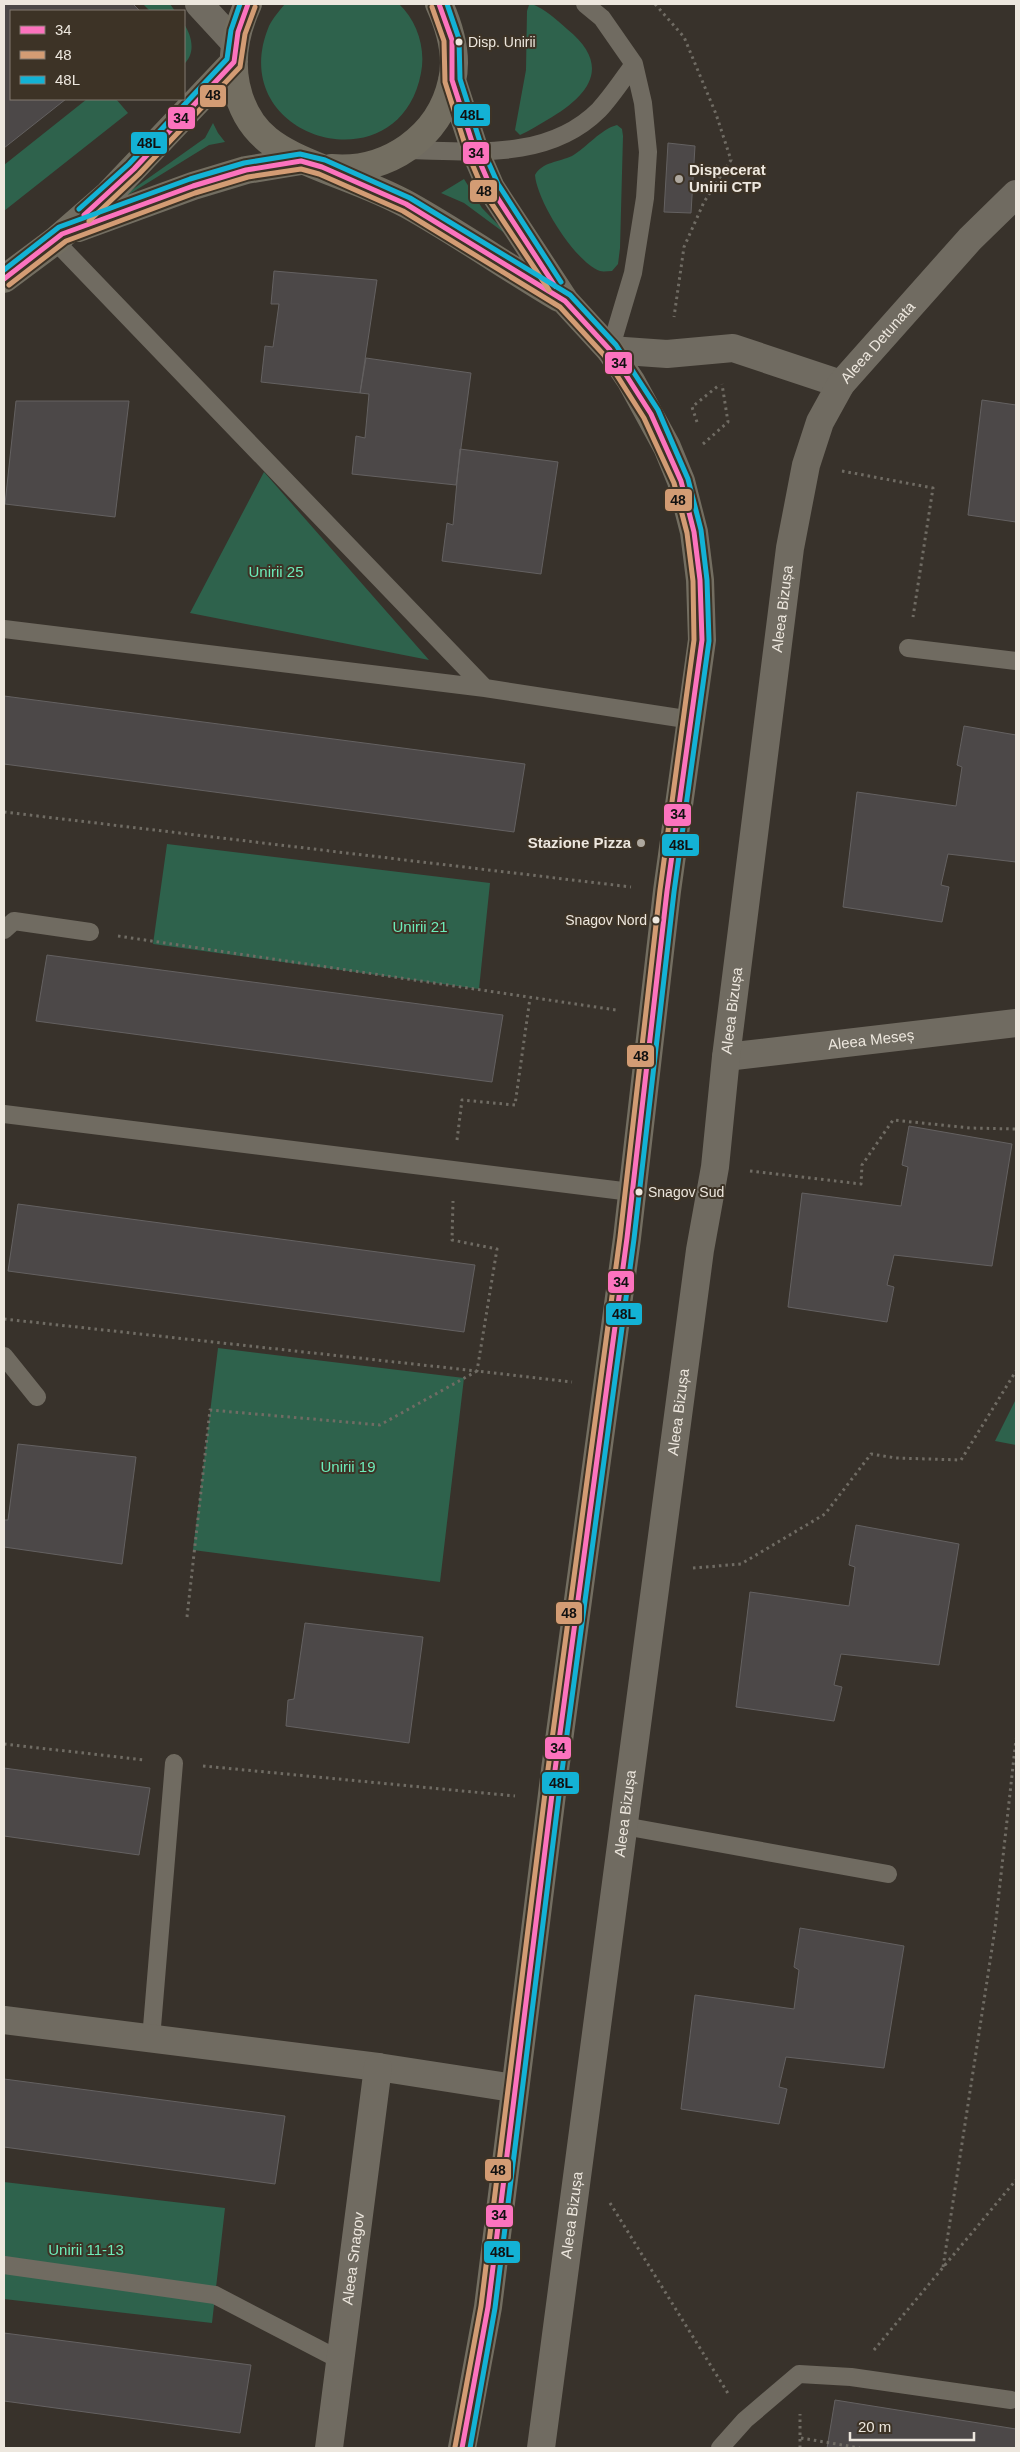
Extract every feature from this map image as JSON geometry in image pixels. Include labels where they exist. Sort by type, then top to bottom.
[{"type":"main road","points":[[248,4],[239,22],[234,52],[239,97],[256,127],[268,140],[312,164],[406,204],[565,301]]},
{"type":"main road","points":[[59,238],[193,186],[246,170],[312,164],[344,170],[366,167],[387,160],[406,150],[423,136],[437,118],[446,101],[452,80],[452,40],[439,4]]},
{"type":"main road","points":[[4,279],[59,238],[134,169],[234,52]]},
{"type":"main road","points":[[452,80],[475,151],[491,188],[565,301],[610,350],[636,389],[667,447],[681,480],[694,532],[700,580],[702,640],[667,892],[627,1238],[514,2088],[488,2307],[462,2448]]},
{"type":"street","points":[[199,4],[234,52]]},
{"type":"street","name":"Aleea Detunata","points":[[610,350],[667,354],[733,348],[841,384],[970,239],[1016,194]]},
{"type":"street","name":"Aleea Bizușa","points":[[541,2448],[700,1250],[715,1167],[726,1058],[790,548],[806,465],[820,422],[841,384]]},
{"type":"street","name":"Aleea Meseș","points":[[726,1058],[1016,1023]]},
{"type":"street","points":[[4,2020],[378,2067],[514,2088]]},
{"type":"street","name":"Aleea Snagov","points":[[329,2448],[378,2067]]},
{"type":"lane","points":[[585,4],[602,18],[634,64],[643,103],[648,152],[645,198],[633,273],[610,350]]},
{"type":"lane","points":[[406,150],[475,151],[546,144],[566,134],[599,110],[634,64]]},
{"type":"lane","points":[[59,238],[485,688]]},
{"type":"lane","points":[[4,629],[485,688],[692,720]]},
{"type":"lane","points":[[908,648],[1016,662]]},
{"type":"lane","points":[[4,930],[14,921],[90,932]]},
{"type":"lane","points":[[4,1114],[631,1192]]},
{"type":"lane","points":[[4,1356],[37,1397]]},
{"type":"lane","points":[[151,2039],[174,1763]]},
{"type":"lane","points":[[624,1826],[888,1874]]},
{"type":"lane","points":[[4,2265],[215,2295],[340,2360]]},
{"type":"lane","points":[[720,2448],[746,2420],[799,2374],[851,2377],[1011,2400]]},
{"type":"path","points":[[655,4],[684,37],[716,114],[731,160],[704,202],[684,247],[673,323]]},
{"type":"path","points":[[703,444],[728,422],[722,383]]},
{"type":"path","points":[[806,465],[933,488],[908,648]]},
{"type":"path","points":[[4,812],[636,888]]},
{"type":"path","points":[[90,932],[620,1011]]},
{"type":"path","points":[[715,1167],[861,1184],[862,1166],[894,1120],[970,1128],[1016,1129]]},
{"type":"path","points":[[4,1319],[578,1382]]},
{"type":"path","points":[[187,1617],[210,1410],[380,1425],[477,1371]]},
{"type":"path","points":[[658,1571],[741,1564],[825,1514],[871,1454],[896,1458],[961,1460],[1016,1371]]},
{"type":"path","points":[[943,2267],[995,1929],[1016,1739]]},
{"type":"path","points":[[4,1744],[174,1763],[524,1797]]},
{"type":"path","points":[[580,2155],[746,2420]]},
{"type":"path","points":[[851,2377],[1016,2180]]},
{"type":"path","points":[[801,2438],[860,2448]]},
{"type":"green space","points":[[143,4],[170,4],[174,10],[149,10]]},
{"type":"green space","points":[[285,4],[399,4],[411,18],[419,36],[422,54],[421,73],[406,109],[381,131],[351,139],[319,136],[291,121],[270,97],[261,65],[269,26]]},
{"type":"green space","points":[[532,4],[551,15],[581,43],[589,55],[592,68],[590,79],[584,90],[574,101],[562,111],[520,135],[515,130],[526,70],[527,11],[529,5]]},
{"type":"green space","points":[[185,26],[192,44],[188,60],[185,63]]},
{"type":"green space","points":[[86,100],[117,100],[128,113],[4,211],[4,165]]},
{"type":"green space","points":[[213,123],[225,142],[209,145],[102,211],[205,138]]},
{"type":"green space","points":[[617,125],[622,129],[623,136],[620,248],[618,264],[612,271],[601,271],[590,265],[569,244],[542,200],[535,175],[542,167],[572,156],[605,130]]},
{"type":"green space","points":[[464,179],[482,208],[510,237],[464,203],[441,193]]},
{"type":"green space","name":"Unirii 25","points":[[264,472],[429,660],[190,613]]},
{"type":"green space","name":"Unirii 21","points":[[167,844],[490,883],[479,989],[153,944]]},
{"type":"green space","name":"Unirii 19","points":[[218,1348],[464,1378],[440,1582],[193,1550]]},
{"type":"green space","points":[[1016,1399],[1016,1445],[995,1441]]},
{"type":"green space","name":"Unirii 11-13","points":[[4,2182],[225,2208],[212,2323],[4,2299]]},
{"type":"building","points":[[4,4],[133,4],[139,10],[10,10],[10,100],[65,100],[4,148]]},
{"type":"building","name":"Dispecerat Unirii CTP","points":[[668,143],[695,146],[691,213],[664,212]]},
{"type":"building","points":[[274,271],[377,280],[360,393],[261,382],[265,346],[273,347],[279,304],[271,304]]},
{"type":"building","points":[[366,358],[471,373],[456,485],[352,474],[356,436],[365,438],[369,394],[360,393]]},
{"type":"building","points":[[982,400],[1016,405],[1016,522],[968,515]]},
{"type":"building","points":[[16,401],[129,401],[115,517],[5,504]]},
{"type":"building","points":[[460,449],[558,462],[541,574],[442,561],[447,523],[453,525]]},
{"type":"building","points":[[4,696],[525,764],[514,832],[4,764]]},
{"type":"building","points":[[964,726],[1016,735],[1016,862],[948,854],[941,885],[949,887],[942,922],[843,907],[857,792],[956,806],[962,767],[957,765]]},
{"type":"building","points":[[47,955],[503,1015],[492,1082],[36,1021]]},
{"type":"building","points":[[909,1126],[1012,1144],[992,1266],[894,1255],[887,1285],[894,1287],[887,1322],[788,1307],[802,1193],[901,1206],[908,1167],[902,1165]]},
{"type":"building","points":[[18,1204],[475,1265],[464,1332],[8,1271]]},
{"type":"building","points":[[18,1444],[136,1457],[122,1564],[4,1547],[4,1520],[8,1520]]},
{"type":"building","points":[[856,1525],[959,1544],[939,1665],[841,1654],[834,1685],[842,1687],[834,1721],[736,1707],[750,1592],[849,1606],[855,1567],[849,1565]]},
{"type":"building","points":[[305,1623],[423,1637],[409,1743],[286,1726],[288,1700],[294,1699]]},
{"type":"building","points":[[4,1768],[150,1788],[139,1855],[4,1836]]},
{"type":"building","points":[[800,1928],[904,1946],[884,2068],[786,2057],[779,2087],[787,2089],[779,2124],[681,2109],[695,1995],[794,2009],[799,1970],[794,1967]]},
{"type":"building","points":[[4,2079],[285,2116],[275,2184],[4,2147]]},
{"type":"building","points":[[4,2333],[251,2365],[240,2433],[4,2401]]},
{"type":"building","points":[[835,2400],[1016,2429],[1016,2448],[827,2448]]},
{"type":"transit line","name":"48L","points":[[79,209],[129,164],[227,59],[231,30],[240,4]]},
{"type":"transit line","name":"34","points":[[84,215],[134,169],[234,62],[238,32],[248,4]]},
{"type":"transit line","name":"34","points":[[439,4],[452,40],[452,80],[475,151],[491,188],[555,286]]},
{"type":"transit line","name":"48L","points":[[447,4],[459,39],[460,79],[482,148],[498,184],[561,282]]},
{"type":"transit line","name":"48","points":[[89,221],[139,174],[240,67],[245,34],[255,7]]},
{"type":"transit line","name":"48","points":[[432,7],[444,41],[445,82],[468,154],[484,192],[549,290]]},
{"type":"transit line","name":"48L","points":[[4,270],[59,227],[190,179],[244,163],[300,154],[325,160],[410,198],[570,295],[616,345],[658,410],[688,479],[701,530],[707,580],[709,641],[674,892],[634,1239],[562,1771],[495,2308],[470,2448]]},
{"type":"transit line","name":"34","points":[[4,279],[62,234],[193,186],[246,170],[301,161],[322,167],[406,204],[565,301],[610,350],[651,414],[681,481],[694,532],[700,580],[702,640],[667,891],[627,1238],[555,1770],[488,2307],[462,2448]]},
{"type":"transit line","name":"48","points":[[9,285],[66,241],[195,193],[248,177],[301,169],[319,174],[403,211],[560,307],[604,355],[644,418],[674,483],[687,533],[693,581],[694,640],[660,890],[620,1237],[548,1769],[481,2306],[455,2447]]},
{"type":"place","name":"Disp. Unirii","points":[[459,42]]},
{"type":"place","name":"Dispecerat Unirii CTP","points":[[679,179]]},
{"type":"place","name":"Stazione Pizza","points":[[641,843]]},
{"type":"place","name":"Snagov Nord","points":[[656,920]]},
{"type":"place","name":"Snagov Sud","points":[[639,1192]]}]
